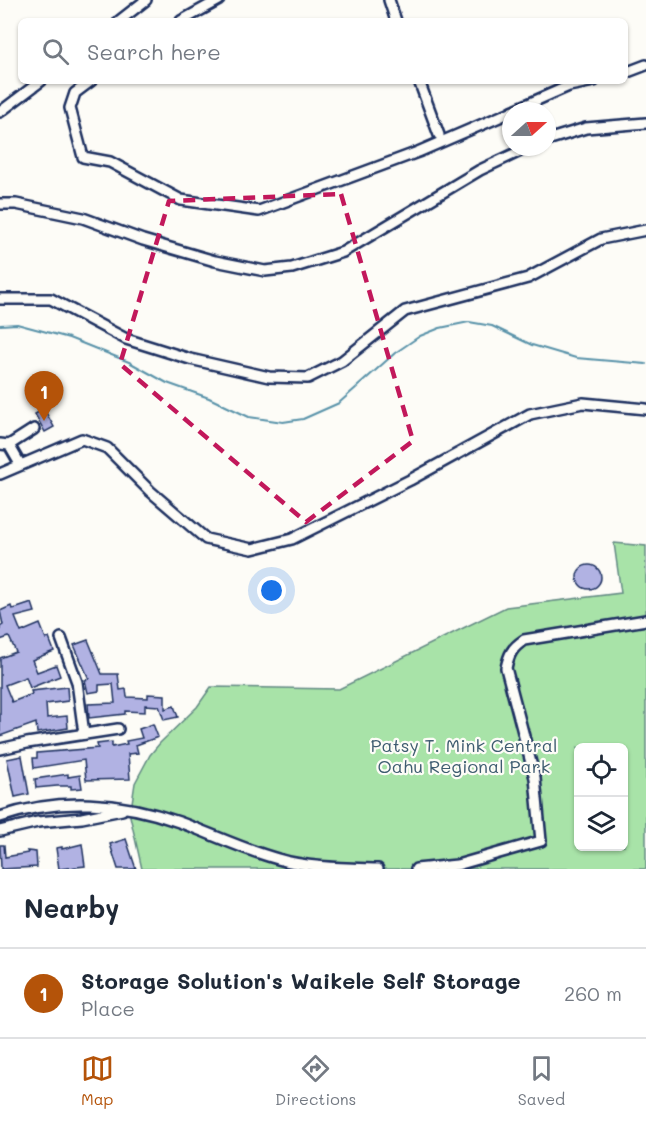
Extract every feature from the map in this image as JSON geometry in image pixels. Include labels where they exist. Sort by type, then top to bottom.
[{"type":"street","points":[[123,18],[146,0]]},
{"type":"street","points":[[186,18],[219,0]]},
{"type":"street","points":[[388,0],[395,18]]},
{"type":"street","points":[[628,72],[646,65]]},
{"type":"street","points":[[0,112],[37,84]]},
{"type":"street","points":[[87,84],[75,93],[70,108],[83,157],[110,162],[181,200],[259,211],[418,152],[502,115]]},
{"type":"street","points":[[420,84],[439,135]]},
{"type":"street","points":[[533,102],[579,84]]},
{"type":"street","points":[[556,137],[586,128],[646,123]]},
{"type":"street","points":[[0,204],[16,204],[84,218],[143,240],[215,261],[265,271],[292,268],[343,252],[480,170],[510,156]]},
{"type":"street","points":[[0,299],[51,299],[126,339],[190,359],[269,377],[308,378],[342,361],[405,310],[528,278],[601,239],[646,230]]},
{"type":"street","points":[[0,474],[82,440],[107,448],[150,491],[206,539],[252,549],[292,539],[410,480],[530,414],[583,403],[646,409]]},
{"type":"street","points":[[20,464],[5,444],[34,429]]},
{"type":"street","points":[[416,869],[457,865],[541,841],[535,778],[506,668],[508,655],[514,647],[524,640],[646,620]]},
{"type":"street","points":[[62,638],[77,682],[84,734]]},
{"type":"street","points":[[0,749],[118,729]]},
{"type":"street","points":[[0,817],[29,810],[80,803],[131,808],[177,821],[279,860],[378,869]]},
{"type":"street","points":[[0,831],[38,822],[82,818],[131,808]]},
{"type":"highlighted area","points":[[341,194],[413,441],[306,522],[120,364],[169,201]]},
{"type":"green space","name":"Patsy T. Mink Central Oahu Regional Park","points":[[614,543],[646,546],[646,869],[142,869],[130,816],[135,783],[150,755],[197,707],[211,687],[339,689],[506,607],[621,593]]},
{"type":"building","points":[[44,409],[54,427],[45,432],[35,414]]},
{"type":"building","points":[[589,565],[594,566],[600,572],[600,582],[594,588],[589,589],[584,588],[578,582],[577,577],[578,572],[584,566]]},
{"type":"building","points":[[32,603],[35,612],[15,617],[21,632],[40,624],[46,639],[49,638],[54,651],[32,660],[37,672],[56,665],[60,676],[30,688],[26,677],[5,685],[12,702],[32,694],[31,691],[67,687],[68,701],[46,704],[47,718],[67,716],[68,728],[37,733],[36,723],[0,736],[0,658],[16,652],[9,637],[0,640],[0,627],[3,625],[0,611],[11,606],[12,609]]},
{"type":"building","points":[[88,640],[102,674],[118,674],[120,690],[126,689],[127,697],[148,698],[148,694],[165,695],[165,709],[174,706],[178,717],[164,720],[159,706],[145,705],[145,712],[125,711],[125,714],[89,718],[88,704],[115,703],[113,684],[99,685],[99,691],[88,693],[85,680],[89,679],[74,645]]},
{"type":"building","points":[[153,724],[158,737],[136,745],[138,753],[128,754],[130,779],[86,780],[84,760],[34,768],[33,758],[37,758],[37,753],[98,748],[97,744],[112,742],[112,747],[127,744],[126,741],[142,738],[139,729]]},
{"type":"building","points":[[22,756],[29,794],[15,797],[7,759]]},
{"type":"building","points":[[68,774],[68,777],[80,775],[82,788],[71,789],[71,786],[57,786],[36,788],[35,779]]},
{"type":"building","points":[[126,839],[136,869],[118,869],[110,844]]},
{"type":"building","points":[[82,844],[85,866],[59,869],[56,848],[62,847],[62,849]]},
{"type":"building","points":[[0,845],[4,845],[5,857],[28,853],[27,851],[36,852],[37,867],[1,869]]},
{"type":"waterway","points":[[0,325],[17,324],[69,338],[129,362],[167,383],[209,398],[249,417],[283,422],[303,419],[339,403],[395,353],[420,336],[440,328],[469,322],[492,326],[532,345],[576,358],[646,364]]},
{"type":"place","name":"Storage Solution's Waikele Self Storage","points":[[44,421]]}]
